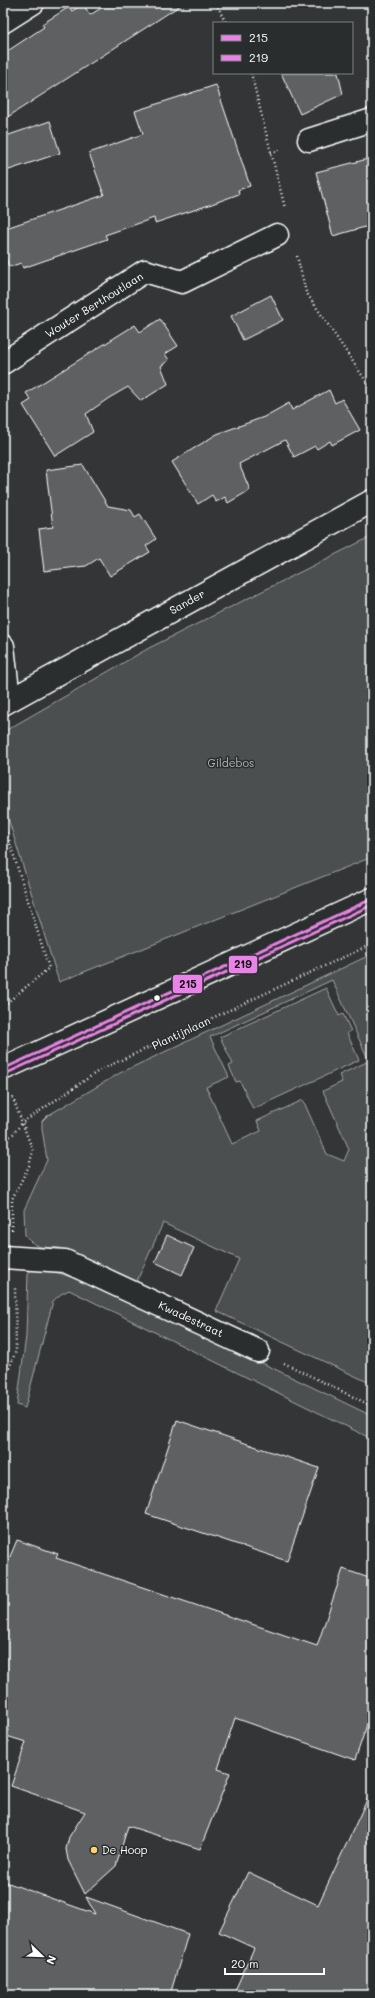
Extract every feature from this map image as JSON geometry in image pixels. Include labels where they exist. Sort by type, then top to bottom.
[{"type":"street","points":[[3,22],[33,3]]},
{"type":"street","points":[[309,140],[372,120]]},
{"type":"street","name":"Wouter Berthoutlaan","points":[[3,363],[145,271],[182,282],[277,235]]},
{"type":"street","name":"Sander","points":[[6,702],[372,501]]},
{"type":"street","points":[[3,646],[6,702]]},
{"type":"street","points":[[3,1069],[372,899]]},
{"type":"street","name":"Kwadestraat","points":[[3,1257],[65,1261],[258,1351]]},
{"type":"path","points":[[216,3],[226,22]]},
{"type":"path","points":[[3,821],[49,968],[3,1006]]},
{"type":"path","name":"Plantijnlaan","points":[[3,1141],[13,1134],[22,1123],[100,1070],[372,944]]},
{"type":"path","points":[[258,1351],[372,1406]]},
{"type":"green space","name":"Gildebos","points":[[372,536],[372,857],[59,982],[3,802],[3,732],[149,648]]},
{"type":"green space","points":[[372,954],[372,1384],[216,1311],[239,1259],[163,1223],[136,1283],[60,1248],[40,1247],[31,1242],[25,1235],[24,1210],[47,1160],[42,1121],[47,1116],[120,1073]],"holes":[[[332,980],[369,1061],[339,1075],[342,1082],[323,1091],[349,1149],[344,1161],[327,1154],[303,1100],[257,1121],[261,1131],[232,1144],[206,1087],[229,1077],[210,1037]]]},
{"type":"green space","points":[[326,988],[339,1016],[343,1014],[351,1031],[347,1033],[359,1060],[253,1109],[240,1081],[236,1082],[229,1066],[233,1064],[220,1037]]},
{"type":"green space","points":[[33,1269],[59,1273],[88,1283],[229,1347],[372,1416],[372,1439],[69,1290],[61,1294],[53,1301],[25,1408],[17,1405],[26,1336],[28,1273]]},
{"type":"building","points":[[109,3],[184,3],[3,120],[3,54],[44,27],[42,24],[69,7],[72,11],[83,4],[90,15]]},
{"type":"building","points":[[281,74],[338,74],[343,94],[300,114]]},
{"type":"building","points":[[216,85],[250,186],[238,190],[239,194],[209,205],[155,223],[154,218],[105,235],[107,239],[23,268],[21,263],[9,267],[3,250],[3,229],[104,195],[89,153],[143,134],[135,111]]},
{"type":"building","points":[[50,121],[60,153],[3,172],[3,137]]},
{"type":"building","points":[[372,158],[372,225],[333,236],[316,172]]},
{"type":"building","points":[[271,295],[283,320],[243,340],[231,316]]},
{"type":"building","points":[[160,319],[178,346],[165,354],[169,360],[161,366],[168,384],[141,401],[128,387],[109,398],[86,414],[93,432],[55,456],[23,405],[31,400],[26,393],[135,325],[140,332]]},
{"type":"building","points":[[329,390],[335,403],[342,399],[360,430],[332,445],[330,441],[317,449],[315,446],[294,457],[285,440],[239,464],[250,490],[228,503],[225,497],[216,502],[212,495],[198,504],[172,462],[217,434],[264,417],[289,403],[292,410]]},
{"type":"building","points":[[83,465],[108,506],[131,510],[135,517],[140,514],[156,539],[146,546],[150,552],[110,576],[99,558],[86,566],[44,571],[39,529],[53,527],[46,470]]},
{"type":"building","points":[[167,1235],[194,1248],[182,1275],[155,1262]]},
{"type":"building","points":[[177,1420],[319,1468],[287,1561],[146,1514]]},
{"type":"building","points":[[17,1540],[58,1554],[56,1558],[317,1646],[343,1569],[372,1579],[372,1710],[355,1760],[235,1718],[218,1769],[230,1773],[200,1849],[128,1826],[116,1866],[85,1894],[68,1860],[66,1849],[69,1837],[85,1812],[11,1786],[26,1742],[3,1735],[3,1573]]},
{"type":"building","points":[[372,1789],[372,1995],[233,1995],[254,1948],[219,1932],[248,1872],[318,1905]]},
{"type":"building","points":[[3,1881],[95,1914],[86,1897],[188,1934],[170,1995],[3,1995]]},
{"type":"transit line","name":"215","points":[[3,1069],[372,899]]},
{"type":"transit line","name":"219","points":[[5,1074],[372,905]]},
{"type":"place","name":"De Hoop","points":[[94,1850]]}]
